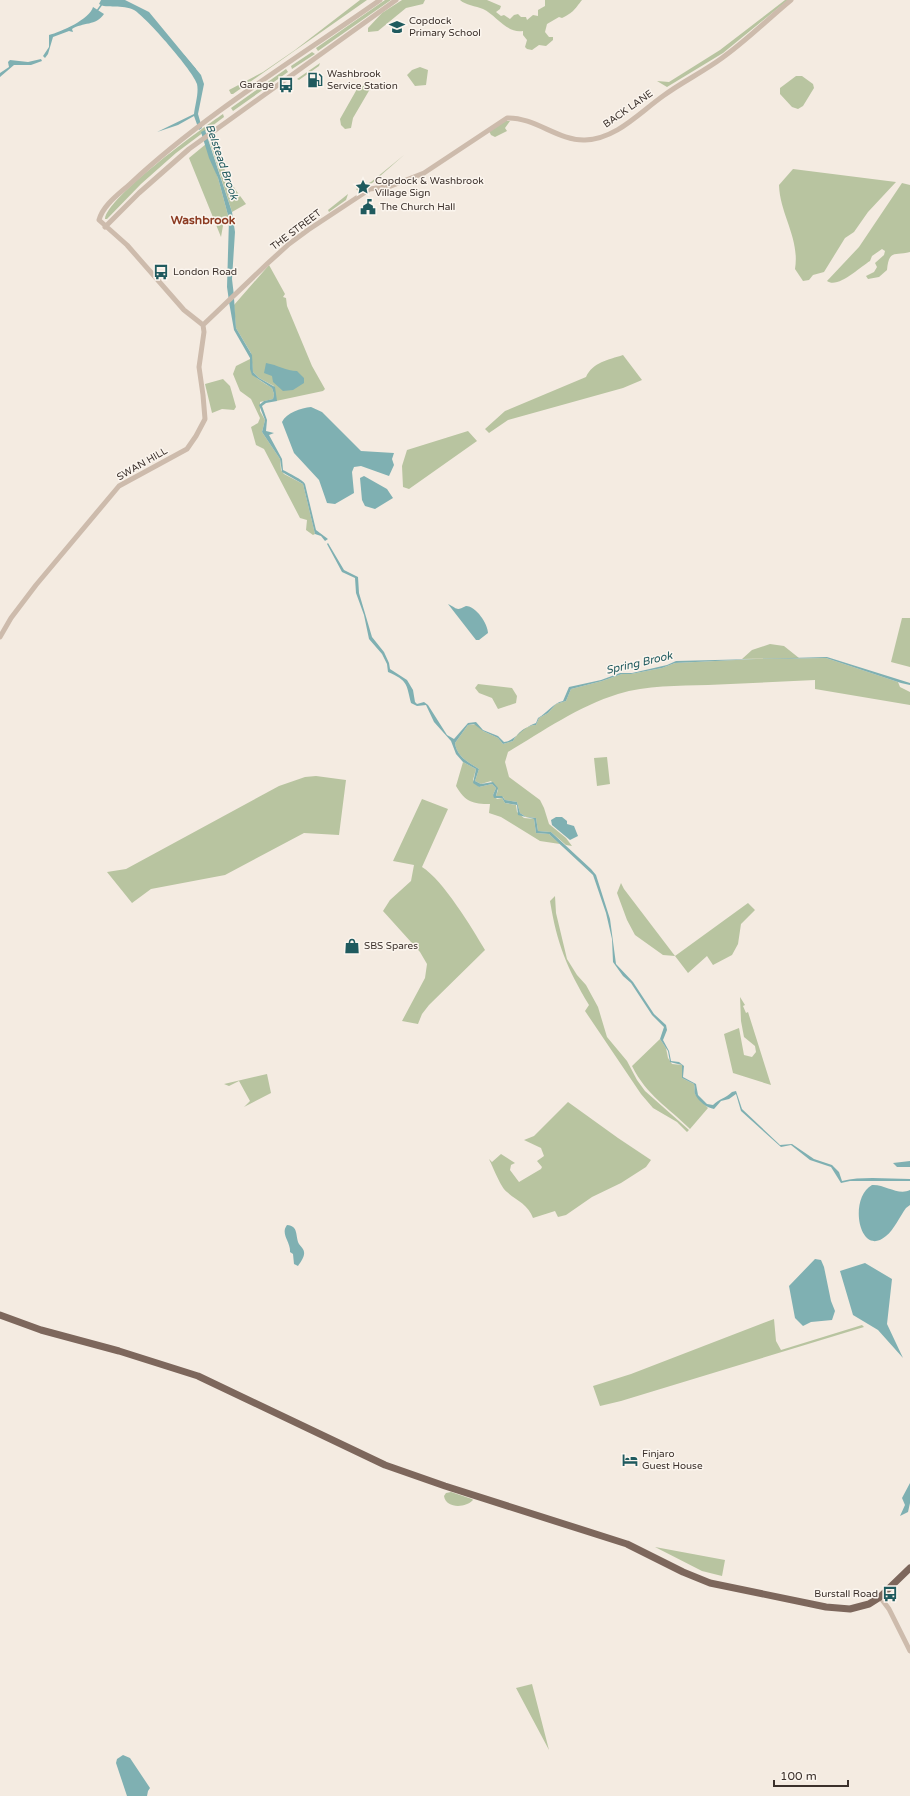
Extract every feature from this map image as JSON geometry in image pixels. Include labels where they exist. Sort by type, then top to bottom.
[{"type":"main road","points":[[0,1315],[41,1330],[198,1376],[398,1470],[635,1547],[683,1572],[704,1581],[810,1604],[840,1609],[850,1609],[869,1604],[880,1597],[910,1568]]},
{"type":"street","points":[[203,326],[184,310],[126,245],[99,220],[108,204],[172,147],[380,0]]},
{"type":"street","points":[[105,227],[149,183],[200,140],[396,0]]},
{"type":"street","name":"BACK LANE","points":[[370,189],[391,186],[420,175],[507,118],[519,120],[573,139],[593,139],[607,135],[622,127],[664,95],[723,57],[791,0]]},
{"type":"street","name":"THE STREET","points":[[203,326],[234,294],[289,244],[370,189]]},
{"type":"street","name":"SWAN HILL","points":[[0,637],[11,618],[36,585],[119,486],[187,449],[196,436],[205,419],[199,367],[204,332],[203,326]]},
{"type":"street","points":[[880,1597],[890,1609],[910,1652]]},
{"type":"green space","points":[[360,0],[367,0],[233,94],[231,94],[229,90],[263,72],[295,50]]},
{"type":"green space","points":[[385,0],[391,0],[318,51],[316,48]]},
{"type":"green space","points":[[402,0],[425,0],[423,4],[406,8],[378,31],[368,32],[368,28],[382,13]]},
{"type":"green space","points":[[460,0],[487,0],[501,6],[496,12],[501,16],[504,15],[510,19],[514,15],[518,14],[521,17],[526,17],[527,20],[533,15],[538,16],[538,10],[545,6],[545,0],[582,0],[569,14],[562,18],[559,17],[547,24],[545,32],[549,37],[553,37],[553,40],[546,46],[539,45],[532,50],[525,47],[527,40],[523,35],[523,31],[512,30],[483,9]]},
{"type":"green space","points":[[785,0],[788,0],[723,53],[667,87],[657,81],[669,82],[720,50]]},
{"type":"green space","points":[[312,52],[315,54],[292,69],[291,66]]},
{"type":"green space","points":[[320,63],[319,66],[299,80],[297,79]]},
{"type":"green space","points":[[420,67],[428,70],[426,85],[415,86],[407,75],[412,70]]},
{"type":"green space","points":[[286,69],[288,72],[233,111],[231,108]]},
{"type":"green space","points":[[796,76],[802,76],[813,84],[814,88],[803,106],[798,109],[792,107],[780,94],[780,88]]},
{"type":"green space","points":[[368,83],[370,89],[353,118],[351,128],[345,129],[341,125],[340,119],[357,89]]},
{"type":"green space","points":[[223,114],[224,117],[176,153],[141,184],[107,219],[105,219],[110,209],[121,195],[137,180]]},
{"type":"green space","points":[[504,121],[510,121],[505,128],[507,131],[495,137],[491,135],[489,131]]},
{"type":"green space","points":[[209,140],[235,189],[246,204],[232,212]]},
{"type":"green space","points":[[206,144],[218,178],[229,219],[224,220],[221,237],[189,158]]},
{"type":"green space","points":[[404,155],[371,184],[359,192],[356,189],[371,182]]},
{"type":"green space","points":[[793,169],[896,182],[868,212],[854,232],[845,238],[824,272],[813,275],[809,280],[803,281],[795,269],[795,247],[780,196],[779,185]]},
{"type":"green space","points":[[902,183],[910,185],[910,252],[891,256],[887,270],[879,277],[868,279],[866,276],[874,272],[877,267],[875,263],[884,255],[885,251],[882,249],[872,256],[870,261],[843,280],[832,283],[827,281],[859,247]]},
{"type":"green space","points":[[348,194],[346,200],[329,212],[328,210]]},
{"type":"green space","points":[[269,265],[285,294],[283,297],[286,298],[287,306],[312,366],[325,389],[323,391],[276,401],[274,386],[259,378],[253,372],[251,353],[236,328],[234,305]]},
{"type":"green space","points":[[623,355],[642,380],[623,388],[508,420],[489,433],[485,429],[505,411],[586,377],[597,365]]},
{"type":"green space","points":[[250,359],[253,374],[259,380],[272,388],[274,394],[273,399],[260,402],[260,411],[265,420],[262,432],[280,459],[281,470],[284,474],[303,484],[315,534],[313,535],[306,530],[307,520],[300,518],[264,449],[256,445],[251,427],[258,423],[260,418],[251,399],[240,391],[233,374],[236,366]]},
{"type":"green space","points":[[223,379],[230,386],[236,407],[234,410],[222,409],[212,413],[205,384]]},
{"type":"green space","points":[[468,431],[477,441],[409,489],[403,487],[402,466],[407,450]]},
{"type":"green space","points":[[902,618],[910,618],[910,667],[891,662]]},
{"type":"green space","points":[[770,644],[784,646],[799,658],[742,659],[752,650]]},
{"type":"green space","points":[[826,658],[898,682],[900,687],[910,692],[910,705],[815,689],[815,680],[651,687],[618,694],[589,705],[508,752],[505,762],[509,777],[540,800],[549,824],[566,838],[572,846],[566,845],[551,832],[538,831],[536,818],[526,817],[520,813],[517,802],[505,800],[503,797],[496,796],[498,790],[491,781],[481,784],[475,781],[479,769],[461,756],[456,748],[455,743],[468,725],[477,724],[483,731],[498,738],[503,744],[513,741],[523,730],[529,726],[536,725],[539,718],[548,713],[556,704],[566,701],[571,689],[622,674],[631,674],[662,668],[675,663],[756,659]]},
{"type":"green space","points":[[478,684],[512,688],[517,696],[516,703],[498,709],[492,698],[479,693],[475,688]]},
{"type":"green space","points":[[607,757],[610,784],[597,786],[594,758]]},
{"type":"green space","points":[[463,762],[476,769],[473,780],[479,787],[492,784],[496,788],[493,795],[497,799],[502,798],[505,803],[516,805],[517,812],[524,818],[534,819],[536,833],[549,834],[560,844],[540,841],[501,817],[489,813],[490,804],[474,803],[466,799],[456,786]]},
{"type":"green space","points":[[316,776],[346,780],[339,835],[304,833],[225,875],[151,889],[132,903],[107,872],[126,869],[279,786],[305,777]]},
{"type":"green space","points":[[422,799],[448,809],[422,867],[439,882],[448,893],[485,950],[429,1005],[422,1014],[418,1024],[402,1021],[425,978],[427,964],[420,952],[383,911],[390,900],[411,881],[414,865],[393,861]]},
{"type":"green space","points":[[621,883],[675,956],[663,955],[635,935],[627,920],[617,893]]},
{"type":"green space","points":[[555,896],[556,913],[567,959],[577,975],[586,985],[598,1007],[607,1037],[627,1061],[637,1080],[645,1091],[689,1130],[687,1132],[677,1122],[653,1108],[641,1094],[585,1011],[589,1005],[569,967],[556,930],[550,901]]},
{"type":"green space","points":[[748,903],[755,910],[741,924],[738,944],[732,955],[713,965],[707,956],[688,973],[675,956]]},
{"type":"green space","points":[[740,997],[745,1005],[743,1006],[746,1013],[748,1012],[771,1085],[733,1073],[724,1034],[739,1028],[744,1055],[752,1057],[756,1052],[755,1046],[744,1037],[741,1021]]},
{"type":"green space","points":[[660,1039],[666,1048],[668,1058],[672,1064],[682,1065],[682,1078],[694,1084],[695,1094],[708,1108],[690,1129],[651,1093],[632,1066]]},
{"type":"green space","points":[[267,1074],[271,1093],[244,1107],[250,1101],[239,1081],[229,1086],[224,1084]]},
{"type":"green space","points":[[568,1102],[651,1160],[646,1167],[621,1183],[592,1197],[566,1215],[558,1217],[555,1211],[533,1218],[525,1206],[505,1190],[489,1159],[492,1162],[501,1154],[515,1163],[511,1165],[510,1170],[519,1182],[541,1169],[542,1167],[537,1161],[544,1156],[541,1148],[524,1140],[534,1136]]},
{"type":"green space","points":[[774,1319],[776,1341],[781,1350],[862,1325],[864,1327],[621,1401],[600,1406],[593,1386],[631,1374]]},
{"type":"green space","points":[[451,1492],[473,1500],[466,1505],[452,1505],[448,1503],[444,1496],[446,1493]]},
{"type":"green space","points":[[655,1547],[725,1560],[722,1576],[702,1571]]},
{"type":"green space","points":[[532,1684],[549,1750],[516,1688]]},
{"type":"water","points":[[101,0],[125,0],[149,12],[201,75],[204,84],[198,114],[202,128],[199,130],[194,116],[178,125],[157,132],[194,114],[197,84],[188,68],[179,57],[140,15],[130,8],[99,4]]},
{"type":"water","points":[[93,7],[104,14],[101,18],[72,29],[73,32],[69,31],[53,37],[48,54],[45,58],[43,56],[49,47],[49,35],[61,31],[81,20],[91,12]]},
{"type":"water","points":[[41,59],[42,61],[31,65],[14,65],[0,77],[0,73],[9,67],[8,62],[10,60],[28,62]]},
{"type":"water","points":[[205,130],[232,212],[235,232],[232,279],[234,296],[229,301],[227,287],[229,219],[218,178],[209,158],[201,132]]},
{"type":"water","points":[[234,298],[236,328],[252,355],[253,372],[259,378],[275,387],[277,401],[266,403],[262,406],[267,420],[266,431],[274,433],[269,435],[282,459],[283,470],[304,482],[316,530],[328,539],[325,541],[321,536],[315,534],[303,484],[282,472],[280,459],[262,432],[265,420],[259,405],[264,401],[273,399],[274,394],[272,388],[252,375],[250,369],[250,358],[234,330],[229,302]]},
{"type":"water","points":[[266,363],[297,371],[304,378],[304,383],[293,390],[283,391],[273,382],[272,376],[264,373]]},
{"type":"water","points":[[311,407],[322,412],[361,451],[394,453],[392,459],[394,465],[389,476],[361,466],[354,467],[352,472],[354,493],[335,504],[327,503],[319,480],[294,453],[282,422],[287,416],[294,412],[303,408]]},
{"type":"water","points":[[364,476],[387,489],[393,498],[375,509],[365,506],[362,500],[360,478]]},
{"type":"water","points":[[328,543],[344,570],[358,577],[359,593],[372,637],[384,652],[390,669],[407,680],[413,690],[415,702],[417,704],[424,702],[428,705],[447,735],[454,739],[468,723],[476,722],[483,730],[498,736],[504,742],[516,736],[513,741],[503,744],[498,738],[483,731],[474,724],[468,725],[455,743],[461,756],[479,769],[475,781],[481,784],[493,782],[498,788],[496,796],[502,796],[505,800],[517,802],[520,813],[526,817],[518,815],[517,805],[505,803],[502,798],[494,798],[493,795],[496,788],[492,784],[479,787],[473,783],[476,769],[463,762],[456,754],[451,741],[434,722],[426,705],[417,706],[411,703],[407,687],[403,680],[388,672],[387,664],[382,654],[369,639],[364,615],[356,593],[355,578],[342,572],[327,544]]},
{"type":"water","points":[[448,604],[457,609],[466,606],[474,609],[484,621],[488,633],[479,640],[476,640]]},
{"type":"water","points":[[827,657],[910,683],[910,685],[901,683],[826,658],[756,659],[675,663],[662,668],[631,674],[622,674],[571,689],[566,701],[556,704],[563,701],[569,687],[601,680],[620,673],[632,673],[667,665],[676,661]]},
{"type":"water","points":[[556,704],[548,713],[539,718],[536,725],[527,727],[536,723],[538,718]]},
{"type":"water","points":[[526,817],[536,818],[538,831],[551,832],[596,875],[610,919],[616,964],[633,982],[654,1014],[666,1025],[667,1030],[663,1040],[669,1051],[671,1061],[679,1062],[684,1066],[683,1077],[696,1084],[698,1095],[707,1104],[713,1105],[732,1092],[736,1091],[742,1109],[780,1145],[792,1144],[814,1159],[832,1165],[839,1172],[842,1181],[850,1179],[876,1178],[910,1179],[910,1181],[850,1181],[841,1183],[831,1167],[810,1160],[791,1145],[781,1147],[741,1111],[736,1094],[729,1099],[721,1101],[714,1109],[700,1102],[695,1094],[694,1084],[682,1078],[682,1065],[670,1062],[668,1051],[660,1039],[664,1027],[652,1015],[631,983],[623,976],[613,962],[612,939],[606,913],[593,875],[549,834],[536,833],[534,819]]},
{"type":"water","points":[[556,817],[562,817],[567,821],[567,824],[574,826],[578,836],[570,840],[552,825],[551,820]]},
{"type":"water","points":[[910,1161],[910,1167],[897,1167],[893,1163]]},
{"type":"water","points":[[872,1185],[882,1186],[901,1192],[910,1190],[910,1205],[906,1208],[889,1233],[877,1241],[869,1240],[863,1233],[859,1213],[860,1202],[865,1192]]},
{"type":"water","points":[[287,1225],[295,1229],[299,1244],[304,1251],[303,1258],[298,1266],[294,1264],[293,1254],[290,1252],[285,1235],[285,1228]]},
{"type":"water","points":[[815,1259],[821,1260],[824,1267],[831,1301],[835,1311],[832,1320],[811,1322],[803,1326],[795,1318],[789,1286]]},
{"type":"water","points":[[865,1263],[892,1279],[887,1324],[903,1358],[878,1330],[853,1315],[840,1271]]},
{"type":"water","points":[[910,1483],[910,1503],[908,1512],[900,1516],[905,1505],[902,1498]]},
{"type":"water","points":[[123,1755],[130,1758],[150,1788],[147,1796],[127,1796],[116,1763],[117,1759]]},
{"type":"waterway","name":"Belstead Brook","points":[[97,11],[102,4]]},
{"type":"waterway","name":"Belstead Brook","points":[[184,56],[195,69]]},
{"type":"place","name":"Copdock Primary School","points":[[397,27]]},
{"type":"place","name":"Washbrook Service Station","points":[[315,80]]},
{"type":"place","name":"Garage","points":[[286,85]]},
{"type":"place","name":"Copdock & Washbrook Village Sign","points":[[363,187]]},
{"type":"place","name":"The Church Hall","points":[[368,207]]},
{"type":"place","name":"London Road","points":[[161,272]]},
{"type":"place","name":"SBS Spares","points":[[352,946]]},
{"type":"place","name":"Finjaro Guest House","points":[[630,1460]]},
{"type":"place","name":"Burstall Road","points":[[890,1594]]},
{"type":"district","name":"Washbrook","points":[[203,220]]},
{"type":"water label","name":"Spring Brook","points":[[639,663]]}]
